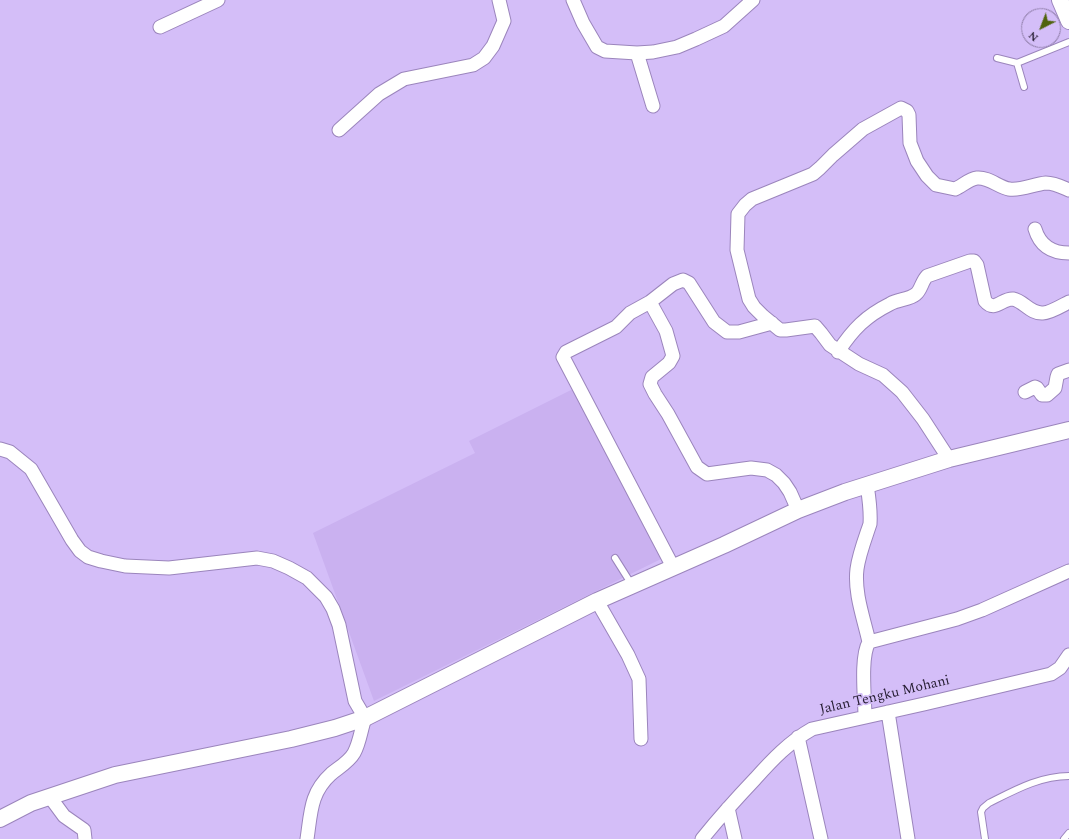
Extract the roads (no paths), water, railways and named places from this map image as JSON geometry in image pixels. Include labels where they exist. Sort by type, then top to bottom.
[{"type":"street","points":[[160,28],[218,0]]},
{"type":"street","points":[[339,130],[379,94],[404,79],[473,65],[484,58],[493,46],[504,21],[499,0]]},
{"type":"street","points":[[573,0],[583,23],[597,48],[605,51],[636,53],[653,52],[677,47],[696,39],[724,26],[753,0]]},
{"type":"street","points":[[1060,0],[1069,21]]},
{"type":"street","points":[[636,53],[653,106]]},
{"type":"street","points":[[949,459],[923,419],[902,392],[883,375],[838,352],[830,345],[815,326],[780,330],[754,307],[749,299],[737,250],[738,214],[745,204],[752,199],[813,174],[864,129],[897,109],[904,108],[909,115],[910,143],[917,161],[927,176],[936,185],[955,189],[977,178],[986,179],[1008,188],[1017,189],[1046,183],[1069,190]]},
{"type":"street","points":[[1035,229],[1038,238],[1049,248],[1057,252],[1069,253]]},
{"type":"street","points":[[838,352],[859,324],[891,303],[917,293],[927,276],[970,261],[974,261],[977,265],[985,301],[988,305],[992,306],[1015,299],[1032,311],[1044,313],[1069,302]]},
{"type":"street","points":[[673,567],[563,357],[566,352],[616,326],[630,313],[650,302],[673,284],[683,280],[689,283],[714,322],[727,332],[739,332],[772,323]]},
{"type":"street","points":[[650,302],[666,331],[673,356],[669,363],[652,377],[650,384],[697,467],[707,474],[750,468],[767,470],[776,475],[784,483],[798,510]]},
{"type":"street","points":[[1025,392],[1035,387],[1042,395],[1047,395],[1056,388],[1058,374],[1069,370]]},
{"type":"street","points":[[0,819],[31,803],[115,775],[291,739],[335,728],[365,718],[597,601],[798,510],[867,485],[949,459],[1069,430]]},
{"type":"street","points":[[0,449],[10,452],[31,469],[72,540],[80,551],[88,557],[101,562],[125,566],[169,568],[257,558],[274,561],[307,578],[326,597],[333,609],[339,626],[355,701],[365,718],[358,744],[353,755],[324,780],[318,788],[312,805],[307,839]]},
{"type":"street","points":[[865,717],[864,660],[866,648],[869,642],[857,590],[856,579],[857,568],[870,524],[870,503],[867,485]]},
{"type":"street","points":[[869,642],[957,619],[982,610],[1069,571]]},
{"type":"street","points":[[597,601],[628,655],[639,679],[641,738]]},
{"type":"street","name":"Jalan Tengku Mohani","points":[[702,839],[728,808],[782,750],[798,737],[812,729],[1051,674],[1060,668],[1069,655]]},
{"type":"street","points":[[888,712],[908,839]]},
{"type":"street","points":[[798,737],[822,839]]},
{"type":"street","points":[[50,797],[64,816],[84,830],[86,839]]},
{"type":"street","points":[[728,808],[735,839]]},
{"type":"lane","points":[[997,58],[1017,63],[1069,42]]},
{"type":"lane","points":[[1017,63],[1024,87]]},
{"type":"lane","points":[[615,558],[632,585]]},
{"type":"lane","points":[[985,839],[981,812],[989,803],[1035,781],[1046,778],[1069,776]]},
{"type":"lane","points":[[1064,839],[1069,833]]}]
